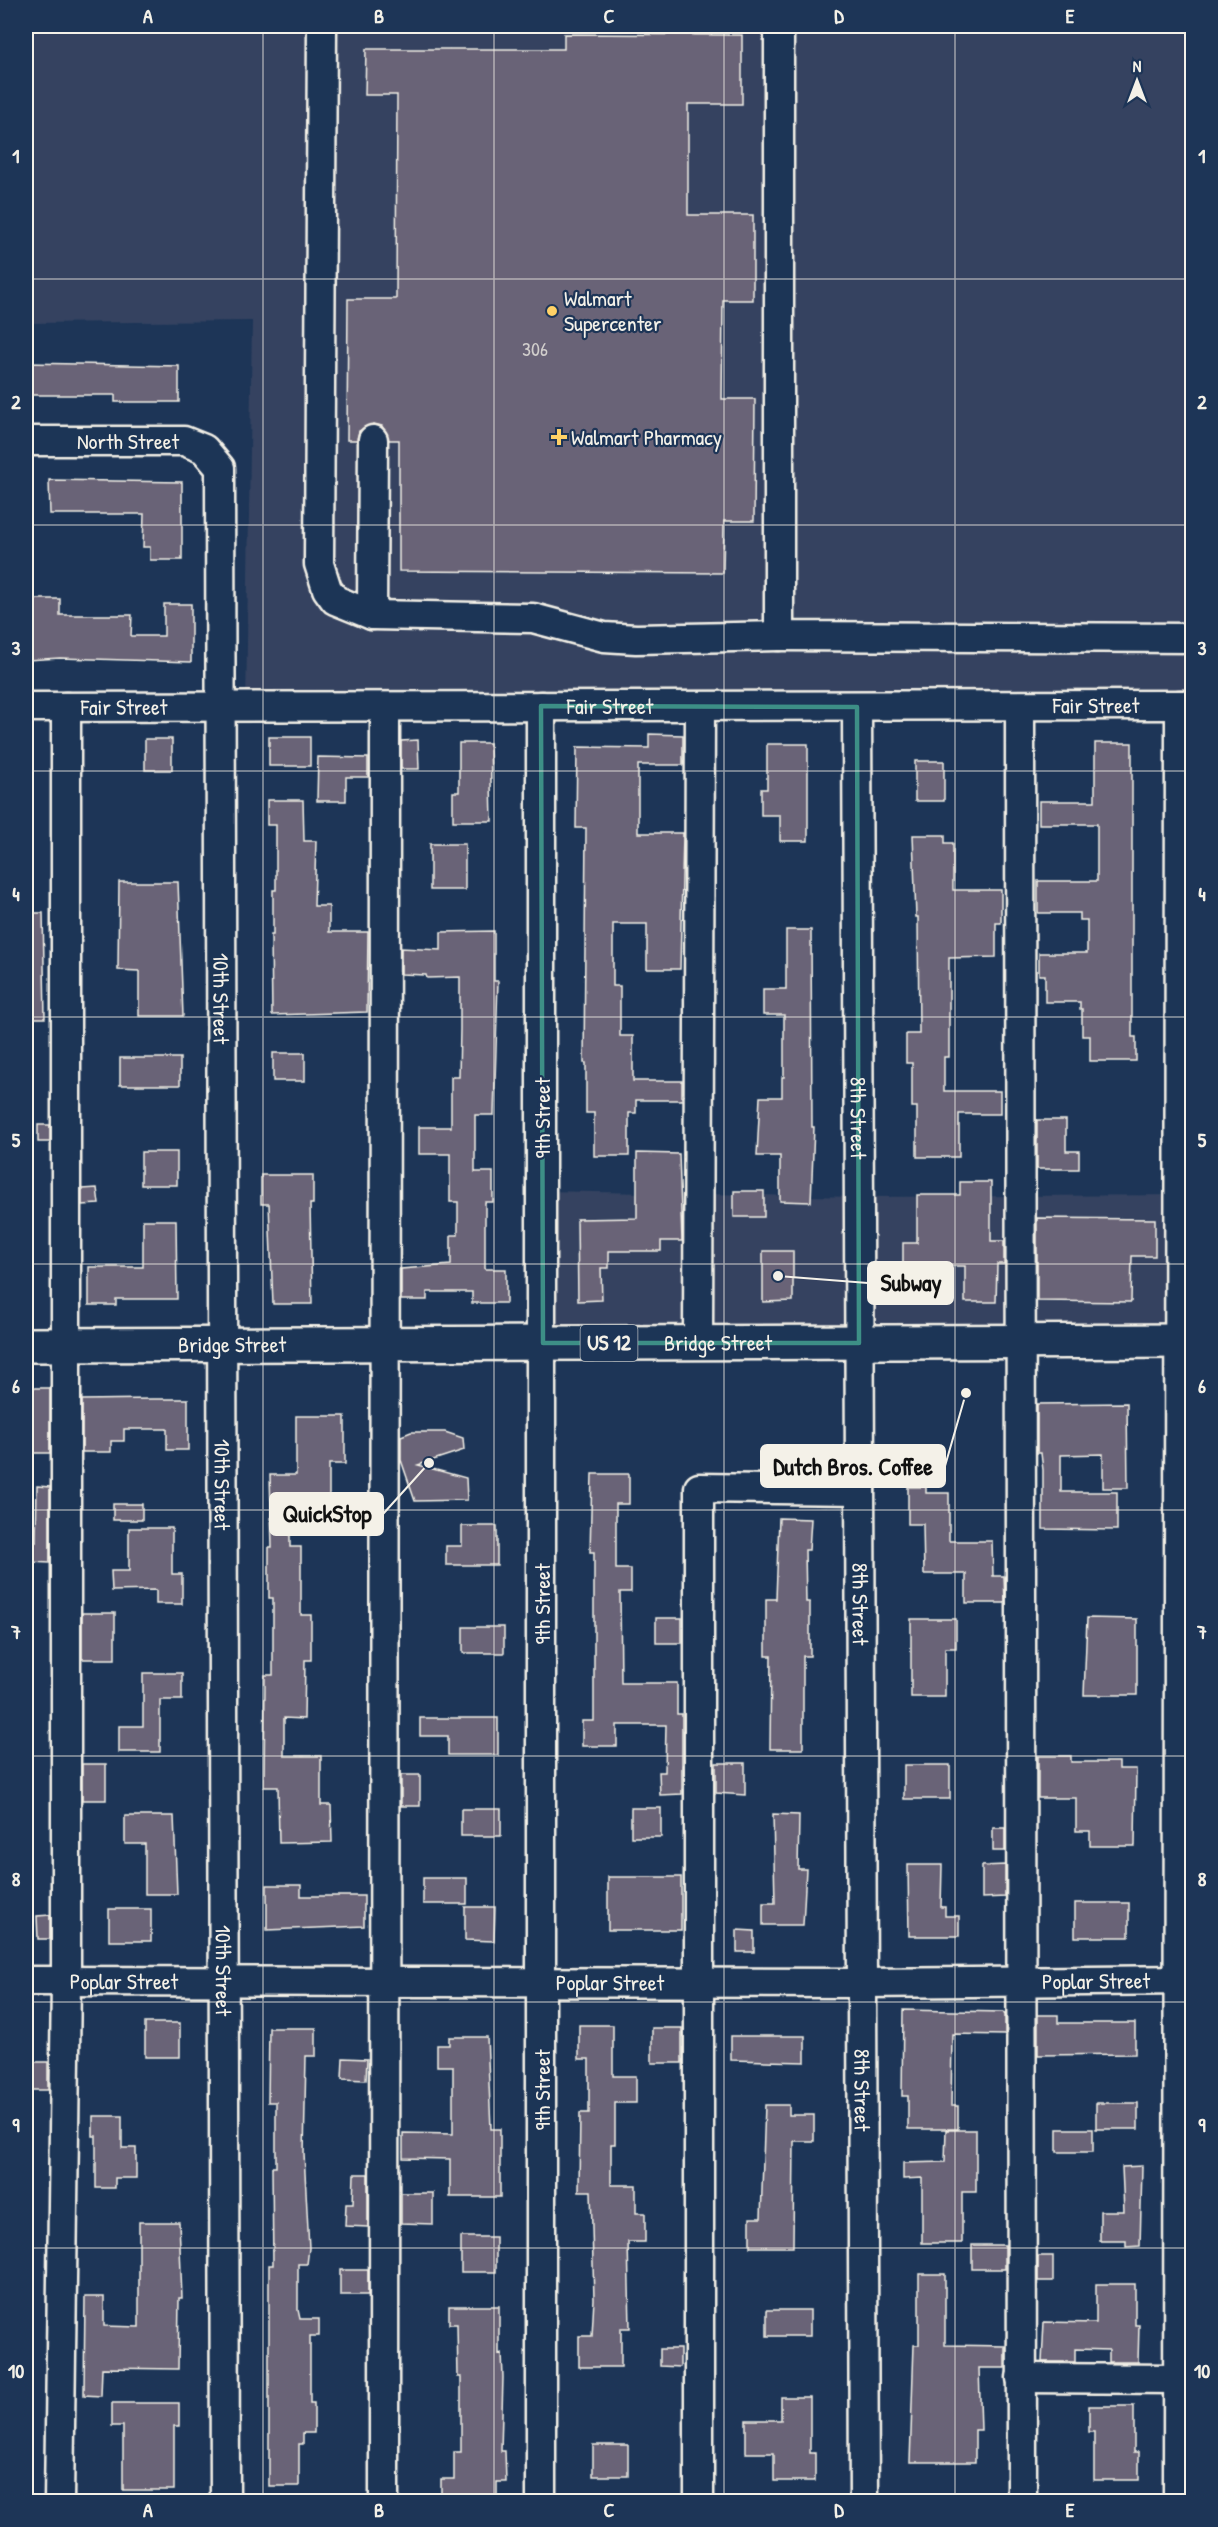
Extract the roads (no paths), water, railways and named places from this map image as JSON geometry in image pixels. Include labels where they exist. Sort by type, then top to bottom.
[{"type":"highway","name":"Bridge Street","points":[[26,1345],[1186,1341]]},
{"type":"street","points":[[322,26],[320,564],[327,589],[335,600],[372,615],[533,618],[604,637],[636,639],[779,636],[1192,638]]},
{"type":"street","points":[[779,26],[779,636]]},
{"type":"street","points":[[372,440],[372,615]]},
{"type":"street","name":"North Street","points":[[26,441],[184,441],[204,449],[220,468]]},
{"type":"street","name":"10th Street","points":[[220,468],[224,1344],[225,2502]]},
{"type":"street","points":[[1178,2502],[1185,1980],[1186,705]]},
{"type":"street","name":"Fair Street","points":[[26,707],[1186,705]]},
{"type":"street","name":"9th Street","points":[[541,706],[543,1343],[541,2502]]},
{"type":"street","points":[[1020,706],[1022,2502]]},
{"type":"street","points":[[59,2502],[66,1982],[66,707]]},
{"type":"street","points":[[384,2502],[385,707]]},
{"type":"street","points":[[698,1343],[700,707]]},
{"type":"street","name":"8th Street","points":[[857,707],[864,2502]]},
{"type":"street","points":[[699,2502],[699,1488],[860,1490]]},
{"type":"street","name":"Poplar Street","points":[[26,1981],[862,1983],[1185,1980]]},
{"type":"street","points":[[1021,2378],[1178,2379]]},
{"type":"place","name":"Walmart Supercenter","points":[[552,311]]},
{"type":"place","name":"Walmart Pharmacy","points":[[559,437]]},
{"type":"place","name":"Subway","points":[[778,1276]]},
{"type":"place","name":"Dutch Bros. Coffee","points":[[966,1393]]},
{"type":"place","name":"QuickStop","points":[[429,1463]]}]
